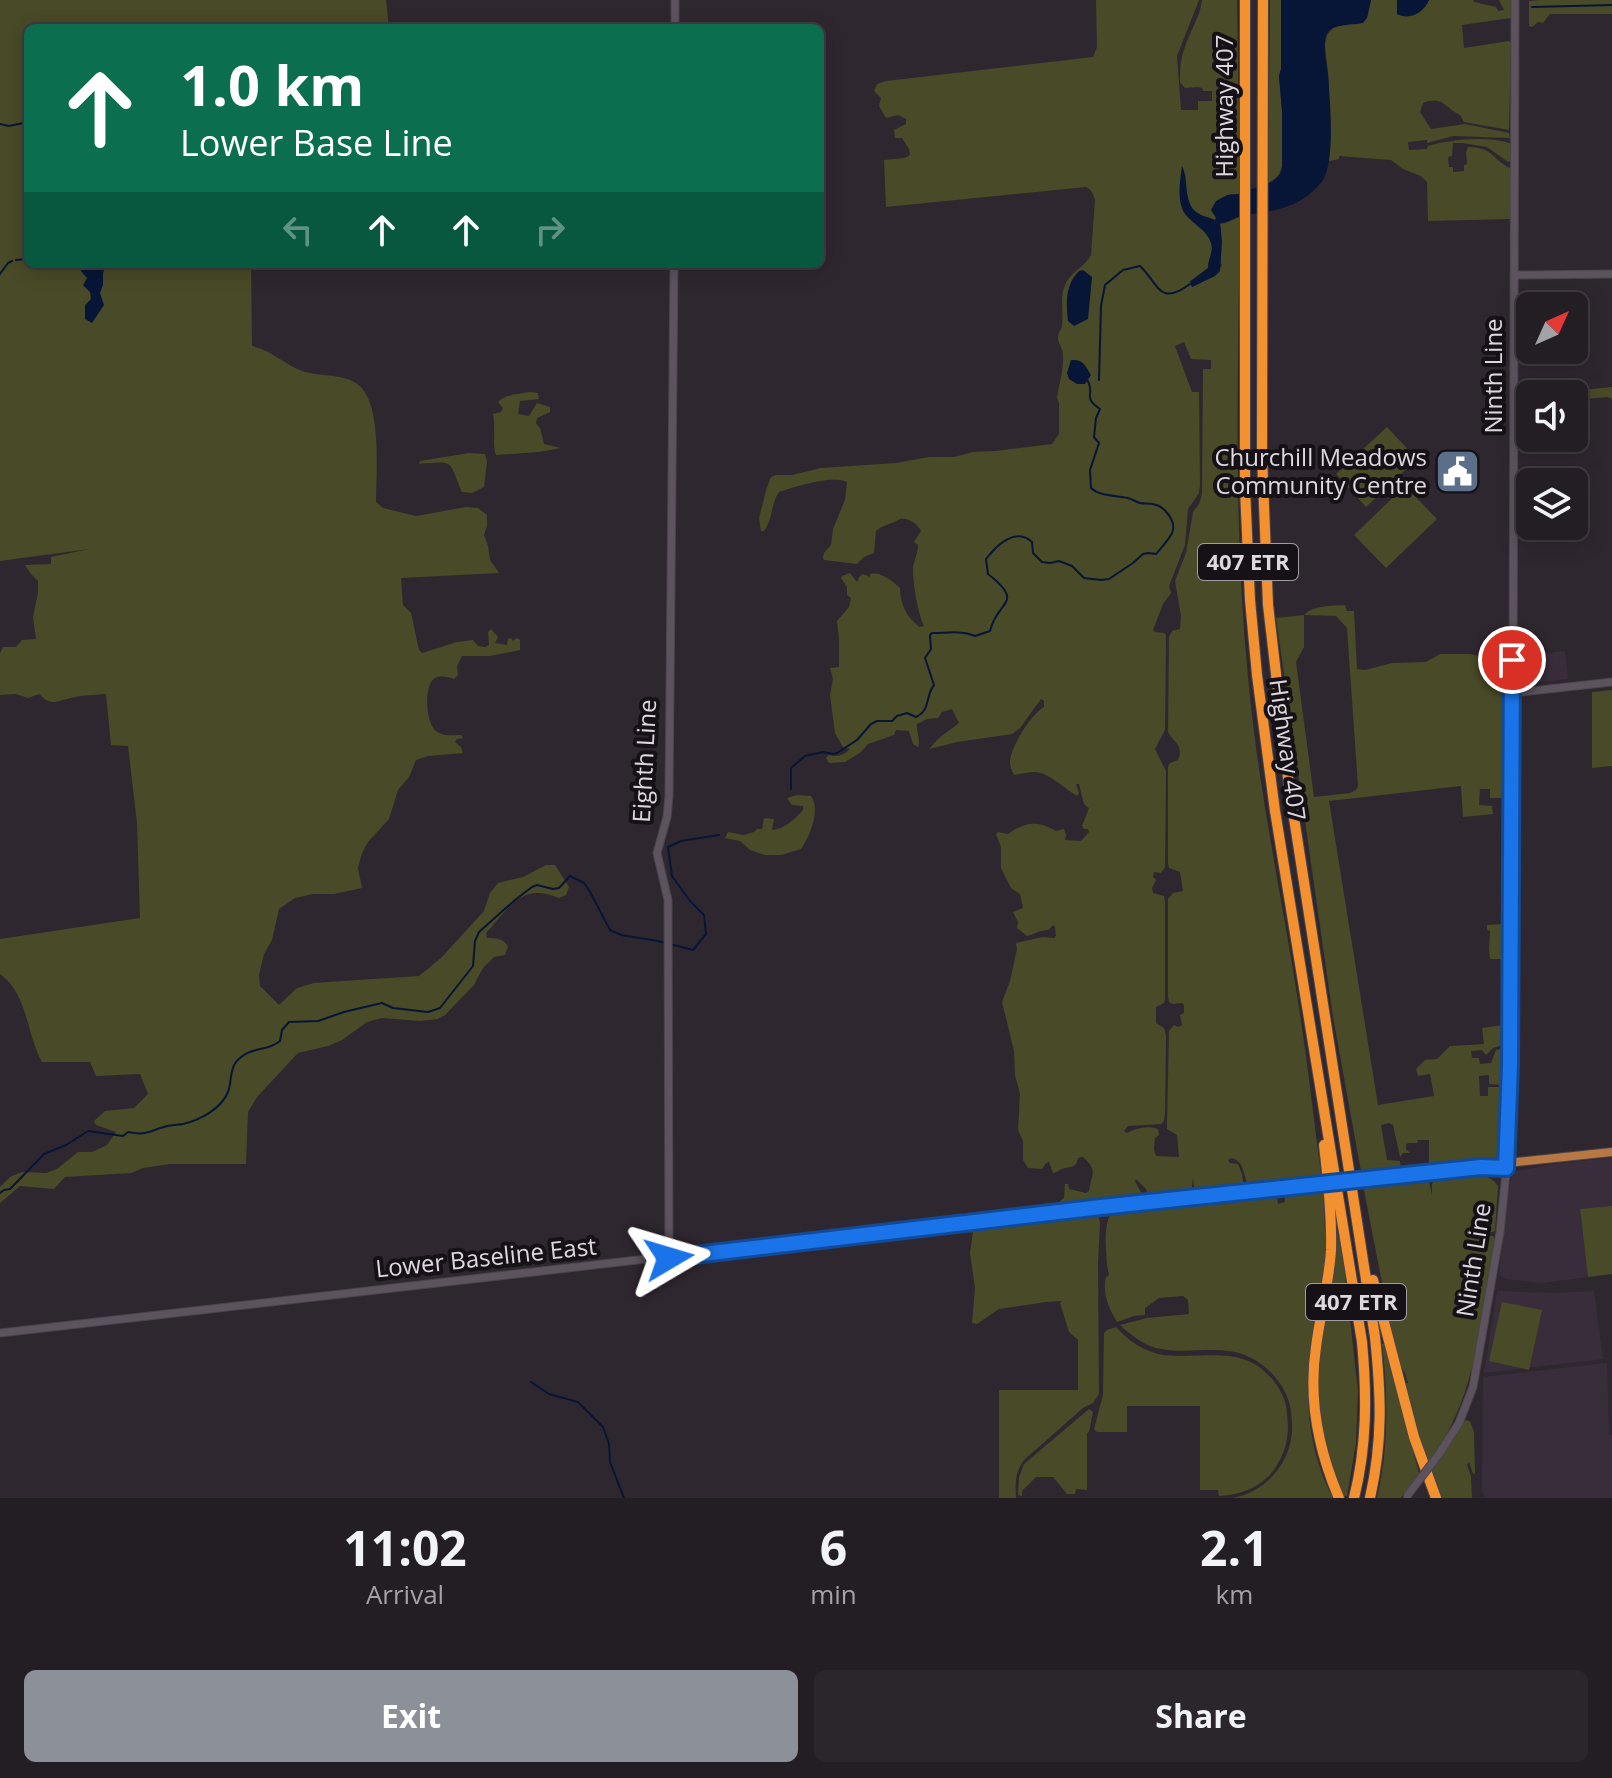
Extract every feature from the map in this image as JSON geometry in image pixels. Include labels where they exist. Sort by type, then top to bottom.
[{"type":"highway","name":"Highway 407","points":[[1245,0],[1245,489],[1255,660],[1275,811],[1354,1289],[1365,1382],[1362,1455],[1354,1498]]},
{"type":"highway","name":"Highway 407","points":[[1263,0],[1263,500],[1268,605],[1289,786],[1379,1375],[1381,1426],[1370,1498]]},
{"type":"highway","points":[[1323,1107],[1321,1122],[1331,1250],[1315,1351],[1313,1389],[1320,1445],[1339,1498]]},
{"type":"highway","points":[[1350,1173],[1378,1305],[1414,1437],[1436,1498]]},
{"type":"highway","points":[[1414,1437],[1430,1498]]},
{"type":"main road","points":[[675,0],[675,24]]},
{"type":"main road","name":"Ninth Line","points":[[1406,1497],[1459,1423],[1473,1387],[1500,1232],[1506,1165],[1513,693],[1515,0]]},
{"type":"main road","name":"Eighth Line","points":[[669,1258],[669,941],[667,890],[657,853],[669,796],[674,268]]},
{"type":"main road","points":[[1514,275],[1612,274]]},
{"type":"main road","points":[[1513,693],[1612,682]]},
{"type":"main road","points":[[1506,1165],[1612,1152]]},
{"type":"main road","name":"Lower Baseline East","points":[[0,1333],[1101,1207],[1506,1165]]},
{"type":"shaded area","points":[[1565,651],[1568,679],[1535,683],[1526,675],[1526,656]]},
{"type":"shaded area","points":[[1612,1158],[1612,1206],[1580,1210],[1588,1277],[1542,1283],[1507,1279],[1499,1275],[1512,1174],[1559,1163]]},
{"type":"shaded area","points":[[1497,1291],[1594,1291],[1603,1359],[1484,1373]]},
{"type":"shaded area","points":[[1607,1363],[1612,1498],[1485,1498],[1482,1493],[1483,1377]]},
{"type":"green space","points":[[0,0],[386,0],[389,24],[24,24],[24,268],[251,268],[252,346],[302,371],[350,380],[365,392],[371,405],[376,438],[376,502],[383,508],[416,516],[466,507],[478,508],[487,515],[484,535],[490,560],[499,573],[401,578],[403,605],[411,613],[422,653],[473,640],[478,646],[485,647],[489,645],[488,632],[491,629],[498,637],[495,643],[507,645],[508,639],[513,641],[517,638],[520,640],[520,650],[490,656],[462,656],[457,666],[458,675],[454,679],[439,677],[431,682],[427,704],[430,721],[442,734],[461,735],[463,738],[455,742],[463,753],[416,760],[409,777],[398,790],[389,819],[362,853],[358,868],[362,888],[295,898],[279,909],[272,940],[264,954],[260,986],[279,1005],[297,988],[314,983],[419,976],[441,958],[484,911],[490,893],[498,883],[523,877],[546,865],[555,865],[569,887],[566,895],[559,898],[535,893],[510,906],[486,933],[487,938],[499,939],[506,944],[505,955],[494,957],[483,968],[474,985],[445,1015],[420,1021],[382,1018],[367,1022],[328,1046],[298,1053],[257,1097],[248,1112],[246,1164],[170,1164],[131,1173],[65,1177],[54,1189],[20,1186],[0,1203],[0,1187],[10,1177],[22,1172],[46,1173],[57,1169],[78,1152],[92,1152],[107,1145],[116,1132],[96,1125],[94,1121],[105,1111],[134,1108],[148,1094],[140,1074],[96,1076],[90,1062],[42,1062],[16,992],[0,974],[0,939],[140,918],[137,823],[128,746],[111,745],[106,694],[54,702],[47,701],[39,694],[28,698],[16,694],[0,695],[0,653],[3,647],[16,647],[22,640],[36,639],[33,617],[38,581],[25,565],[51,564],[51,557],[89,549],[0,561]]},
{"type":"green space","points":[[1096,0],[1199,0],[1177,56],[1181,110],[1198,110],[1198,101],[1212,101],[1212,91],[1203,91],[1198,87],[1185,88],[1180,82],[1186,43],[1202,0],[1237,0],[1240,192],[1230,194],[1215,220],[1199,215],[1189,203],[1185,170],[1183,211],[1209,237],[1212,248],[1208,268],[1190,281],[1192,287],[1222,266],[1220,224],[1240,216],[1238,505],[1243,620],[1252,719],[1302,1029],[1322,1181],[1250,1188],[1239,1162],[1231,1158],[1228,1160],[1230,1163],[1238,1164],[1242,1174],[1244,1188],[1241,1190],[1195,1195],[1193,1178],[1191,1195],[1154,1199],[1136,1179],[1143,1199],[1064,1208],[1058,1203],[1064,1198],[1065,1184],[1069,1189],[1086,1193],[1092,1170],[1083,1157],[1078,1158],[1074,1166],[1053,1173],[1049,1162],[1042,1169],[1028,1168],[1023,1160],[1023,1141],[1018,1130],[1020,1094],[1002,1002],[1010,981],[1016,943],[1056,936],[1053,925],[1048,930],[1027,936],[1017,928],[1018,922],[1013,912],[1023,908],[1020,894],[1011,888],[1001,868],[1001,847],[996,834],[1008,834],[1031,824],[1056,831],[1064,829],[1065,840],[1081,841],[1089,832],[1082,826],[1089,808],[1084,804],[1079,784],[1076,784],[1077,796],[1045,775],[1035,772],[1014,775],[1011,769],[1011,756],[1017,740],[1044,707],[1044,701],[1041,699],[1012,734],[929,749],[959,723],[952,709],[942,712],[938,718],[917,724],[918,747],[913,744],[909,731],[896,730],[894,735],[868,744],[845,762],[829,763],[826,758],[829,755],[840,755],[850,749],[843,747],[835,733],[830,695],[833,679],[830,668],[839,667],[837,621],[849,607],[851,598],[841,578],[850,573],[857,582],[863,574],[886,577],[900,588],[909,616],[919,627],[924,626],[916,598],[913,570],[918,545],[914,542],[921,531],[912,522],[900,519],[876,531],[874,553],[857,564],[824,560],[845,500],[847,482],[840,480],[813,482],[779,492],[764,531],[761,531],[759,518],[767,487],[771,477],[776,475],[1052,444],[1059,434],[1057,398],[1063,353],[1058,337],[1062,326],[1063,293],[1069,279],[1091,255],[1093,194],[1086,187],[886,207],[884,160],[910,155],[902,138],[895,138],[894,130],[906,124],[906,119],[898,115],[886,118],[879,106],[881,98],[874,91],[877,84],[886,81],[1093,57],[1097,47]],"holes":[[[1184,342],[1191,359],[1211,360],[1211,369],[1203,369],[1202,494],[1193,512],[1186,553],[1175,581],[1180,629],[1172,631],[1169,637],[1168,732],[1180,751],[1178,760],[1168,767],[1168,864],[1169,868],[1180,872],[1183,891],[1173,893],[1168,899],[1168,997],[1173,1004],[1182,1003],[1184,1013],[1180,1015],[1182,1025],[1174,1025],[1169,1031],[1167,1129],[1177,1135],[1179,1157],[1156,1156],[1154,1149],[1158,1129],[1146,1127],[1127,1133],[1124,1131],[1128,1126],[1161,1124],[1165,1113],[1166,1036],[1164,1028],[1156,1023],[1156,1007],[1165,999],[1165,902],[1164,896],[1153,893],[1152,888],[1156,880],[1154,872],[1161,873],[1165,867],[1166,771],[1155,749],[1165,730],[1166,635],[1153,630],[1171,593],[1169,586],[1185,545],[1188,509],[1199,493],[1199,392],[1192,392],[1175,346]]]},
{"type":"green space","points":[[1270,0],[1281,0],[1279,76],[1282,166],[1278,177],[1268,183]]},
{"type":"green space","points":[[1371,0],[1397,0],[1397,14],[1407,16],[1420,11],[1429,0],[1473,0],[1496,7],[1498,11],[1504,10],[1499,0],[1511,0],[1511,18],[1462,25],[1464,48],[1511,43],[1509,130],[1464,122],[1460,115],[1435,101],[1423,103],[1420,112],[1431,129],[1465,124],[1509,133],[1510,138],[1453,136],[1427,143],[1427,140],[1408,142],[1409,150],[1469,139],[1510,143],[1508,162],[1487,147],[1462,143],[1453,143],[1452,156],[1448,157],[1453,172],[1464,171],[1468,147],[1477,148],[1488,151],[1510,168],[1510,219],[1428,221],[1427,182],[1421,176],[1391,160],[1339,156],[1339,159],[1329,161],[1327,35],[1334,27],[1367,18]]},
{"type":"green space","points":[[1612,0],[1612,14],[1550,14],[1543,23],[1529,26],[1529,1]]},
{"type":"green space","points":[[1612,387],[1612,399],[1588,399],[1588,389]]},
{"type":"green space","points":[[538,393],[539,399],[520,401],[518,414],[529,416],[537,403],[550,407],[550,412],[537,418],[536,423],[544,444],[561,448],[496,455],[493,414],[501,412],[503,408],[498,402],[509,396]]},
{"type":"green space","points":[[1387,427],[1417,459],[1366,507],[1336,474]]},
{"type":"green space","points":[[469,453],[485,454],[487,462],[484,487],[472,493],[462,492],[449,465],[419,464],[420,461]]},
{"type":"green space","points":[[1405,486],[1437,519],[1386,568],[1354,535]]},
{"type":"green space","points":[[1345,605],[1347,611],[1354,611],[1357,669],[1392,663],[1426,662],[1440,654],[1470,654],[1504,661],[1508,797],[1490,798],[1490,789],[1480,789],[1479,805],[1492,806],[1493,814],[1463,817],[1461,786],[1329,801],[1378,1105],[1434,1096],[1430,1074],[1418,1076],[1416,1069],[1425,1060],[1437,1059],[1450,1046],[1484,1044],[1482,1028],[1503,1025],[1504,976],[1506,978],[1505,1044],[1493,1048],[1486,1055],[1482,1050],[1471,1051],[1472,1058],[1479,1058],[1480,1064],[1491,1063],[1496,1050],[1505,1048],[1505,1083],[1489,1084],[1489,1075],[1479,1076],[1480,1096],[1488,1096],[1488,1087],[1505,1087],[1500,1150],[1498,1158],[1492,1161],[1431,1169],[1429,1140],[1408,1143],[1406,1149],[1410,1153],[1403,1153],[1400,1157],[1393,1125],[1389,1123],[1381,1125],[1387,1160],[1400,1161],[1401,1171],[1362,1177],[1333,1017],[1276,618]],"holes":[[[1304,615],[1336,616],[1347,628],[1358,786],[1350,793],[1314,797],[1296,662],[1304,647]]]},
{"type":"green space","points":[[1612,690],[1612,766],[1592,768],[1592,692]]},
{"type":"green space","points":[[811,796],[815,809],[811,830],[801,849],[781,855],[765,855],[750,850],[740,841],[725,838],[728,832],[744,835],[762,829],[764,818],[774,819],[772,830],[785,826],[803,810],[803,806],[792,805],[787,798]]},
{"type":"green space","points":[[1487,925],[1507,925],[1504,972],[1504,959],[1490,959],[1490,931],[1487,930]]},
{"type":"green space","points":[[1481,1173],[1498,1186],[1495,1231],[1467,1234],[1493,1236],[1495,1239],[1481,1326],[1458,1411],[1429,1461],[1403,1384],[1408,1383],[1405,1373],[1397,1360],[1363,1185],[1425,1178],[1429,1181],[1432,1195],[1435,1179]]},
{"type":"green space","points":[[1323,1189],[1326,1254],[1321,1292],[1315,1292],[1308,1394],[1317,1457],[1333,1498],[1232,1498],[1260,1487],[1277,1471],[1285,1458],[1292,1429],[1287,1396],[1268,1370],[1250,1357],[1229,1351],[1156,1348],[1137,1339],[1120,1325],[1147,1318],[1189,1314],[1188,1300],[1183,1296],[1159,1298],[1145,1308],[1145,1315],[1117,1322],[1105,1290],[1109,1275],[1108,1219],[1111,1212],[1119,1210],[1277,1195],[1278,1204],[1285,1202],[1288,1192]]},
{"type":"green space","points":[[1612,1206],[1612,1274],[1588,1277],[1580,1209]]},
{"type":"green space","points":[[1090,1213],[1098,1215],[1100,1223],[1099,1394],[1093,1403],[1083,1408],[1024,1460],[1016,1478],[1016,1498],[999,1498],[999,1390],[1078,1390],[1078,1340],[1069,1332],[1062,1301],[999,1309],[977,1324],[972,1323],[975,1288],[970,1253],[973,1231],[992,1224]]},
{"type":"green space","points":[[1336,1225],[1344,1265],[1358,1391],[1356,1443],[1347,1496],[1343,1496],[1325,1444],[1318,1389],[1322,1319]]},
{"type":"green space","points":[[1502,1302],[1542,1310],[1529,1370],[1489,1361]]},
{"type":"green space","points":[[1116,1327],[1143,1349],[1163,1355],[1235,1357],[1248,1361],[1273,1380],[1284,1399],[1288,1429],[1281,1458],[1268,1477],[1249,1490],[1234,1494],[1219,1496],[1218,1490],[1200,1490],[1200,1406],[1127,1406],[1127,1432],[1097,1432],[1094,1429],[1103,1395],[1104,1333]]},
{"type":"green space","points":[[1382,1344],[1419,1473],[1401,1498],[1377,1498],[1384,1460],[1386,1421]]},
{"type":"green space","points":[[1089,1409],[1093,1412],[1087,1433],[1087,1490],[1076,1489],[1075,1494],[1067,1494],[1053,1477],[1036,1477],[1022,1491],[1022,1496],[1018,1495],[1019,1477],[1024,1464]]},
{"type":"green space","points":[[1465,1420],[1470,1421],[1474,1432],[1475,1473],[1469,1462],[1467,1465],[1472,1498],[1441,1498],[1431,1471]]},
{"type":"water","points":[[1281,0],[1371,0],[1363,23],[1335,28],[1326,36],[1331,128],[1327,169],[1318,186],[1295,203],[1220,223],[1220,271],[1192,287],[1190,282],[1208,268],[1212,246],[1207,235],[1183,210],[1180,191],[1182,166],[1192,207],[1215,220],[1211,210],[1216,201],[1272,182],[1282,169],[1279,76]]},
{"type":"water","points":[[1397,0],[1429,0],[1420,12],[1402,16],[1397,14]]},
{"type":"water","points":[[81,268],[105,268],[100,293],[104,305],[92,323],[85,319],[85,305],[91,299],[90,292],[83,285],[87,278]]},
{"type":"water","points":[[1083,270],[1092,277],[1088,319],[1074,326],[1068,321],[1068,294],[1074,276]]},
{"type":"water","points":[[1071,360],[1081,362],[1091,375],[1085,384],[1069,379],[1067,373]]},
{"type":"waterway","points":[[1532,7],[1612,5]]},
{"type":"waterway","points":[[0,124],[9,126],[24,123]]},
{"type":"waterway","points":[[16,260],[24,259]]},
{"type":"waterway","points":[[0,274],[12,261]]},
{"type":"waterway","points":[[1099,380],[1101,306],[1105,285],[1123,270],[1140,266],[1166,293],[1180,291],[1190,284]]},
{"type":"waterway","points":[[791,789],[791,768],[805,756],[837,753],[877,721],[892,721],[907,713],[916,717],[924,711],[934,685],[925,658],[931,649],[930,635],[954,632],[975,636],[990,631],[1007,597],[988,574],[986,559],[1007,540],[1019,536],[1026,538],[1032,542],[1033,553],[1042,562],[1059,561],[1072,566],[1084,578],[1101,580],[1109,579],[1143,554],[1156,554],[1169,539],[1173,524],[1162,508],[1091,488],[1090,470],[1099,443],[1094,437],[1100,409],[1090,399],[1088,381]]},
{"type":"waterway","points":[[0,1193],[10,1189],[44,1154],[88,1131],[123,1136],[128,1132],[143,1133],[203,1117],[225,1098],[236,1062],[247,1053],[280,1041],[282,1030],[289,1022],[318,1021],[382,1003],[393,1008],[428,1012],[440,1008],[473,966],[479,932],[537,885],[559,888],[570,876],[584,883],[610,930],[693,950],[706,934],[704,915],[672,876],[668,847],[681,841],[719,835]]},
{"type":"waterway","points":[[531,1382],[549,1394],[578,1402],[603,1427],[609,1444],[610,1462],[624,1498]]},
{"type":"place","name":"Churchill Meadows Community Centre","points":[[1458,472]]},
{"type":"route","points":[[669,1258],[1101,1207],[1481,1167],[1506,1168],[1510,1066],[1512,660]]}]
